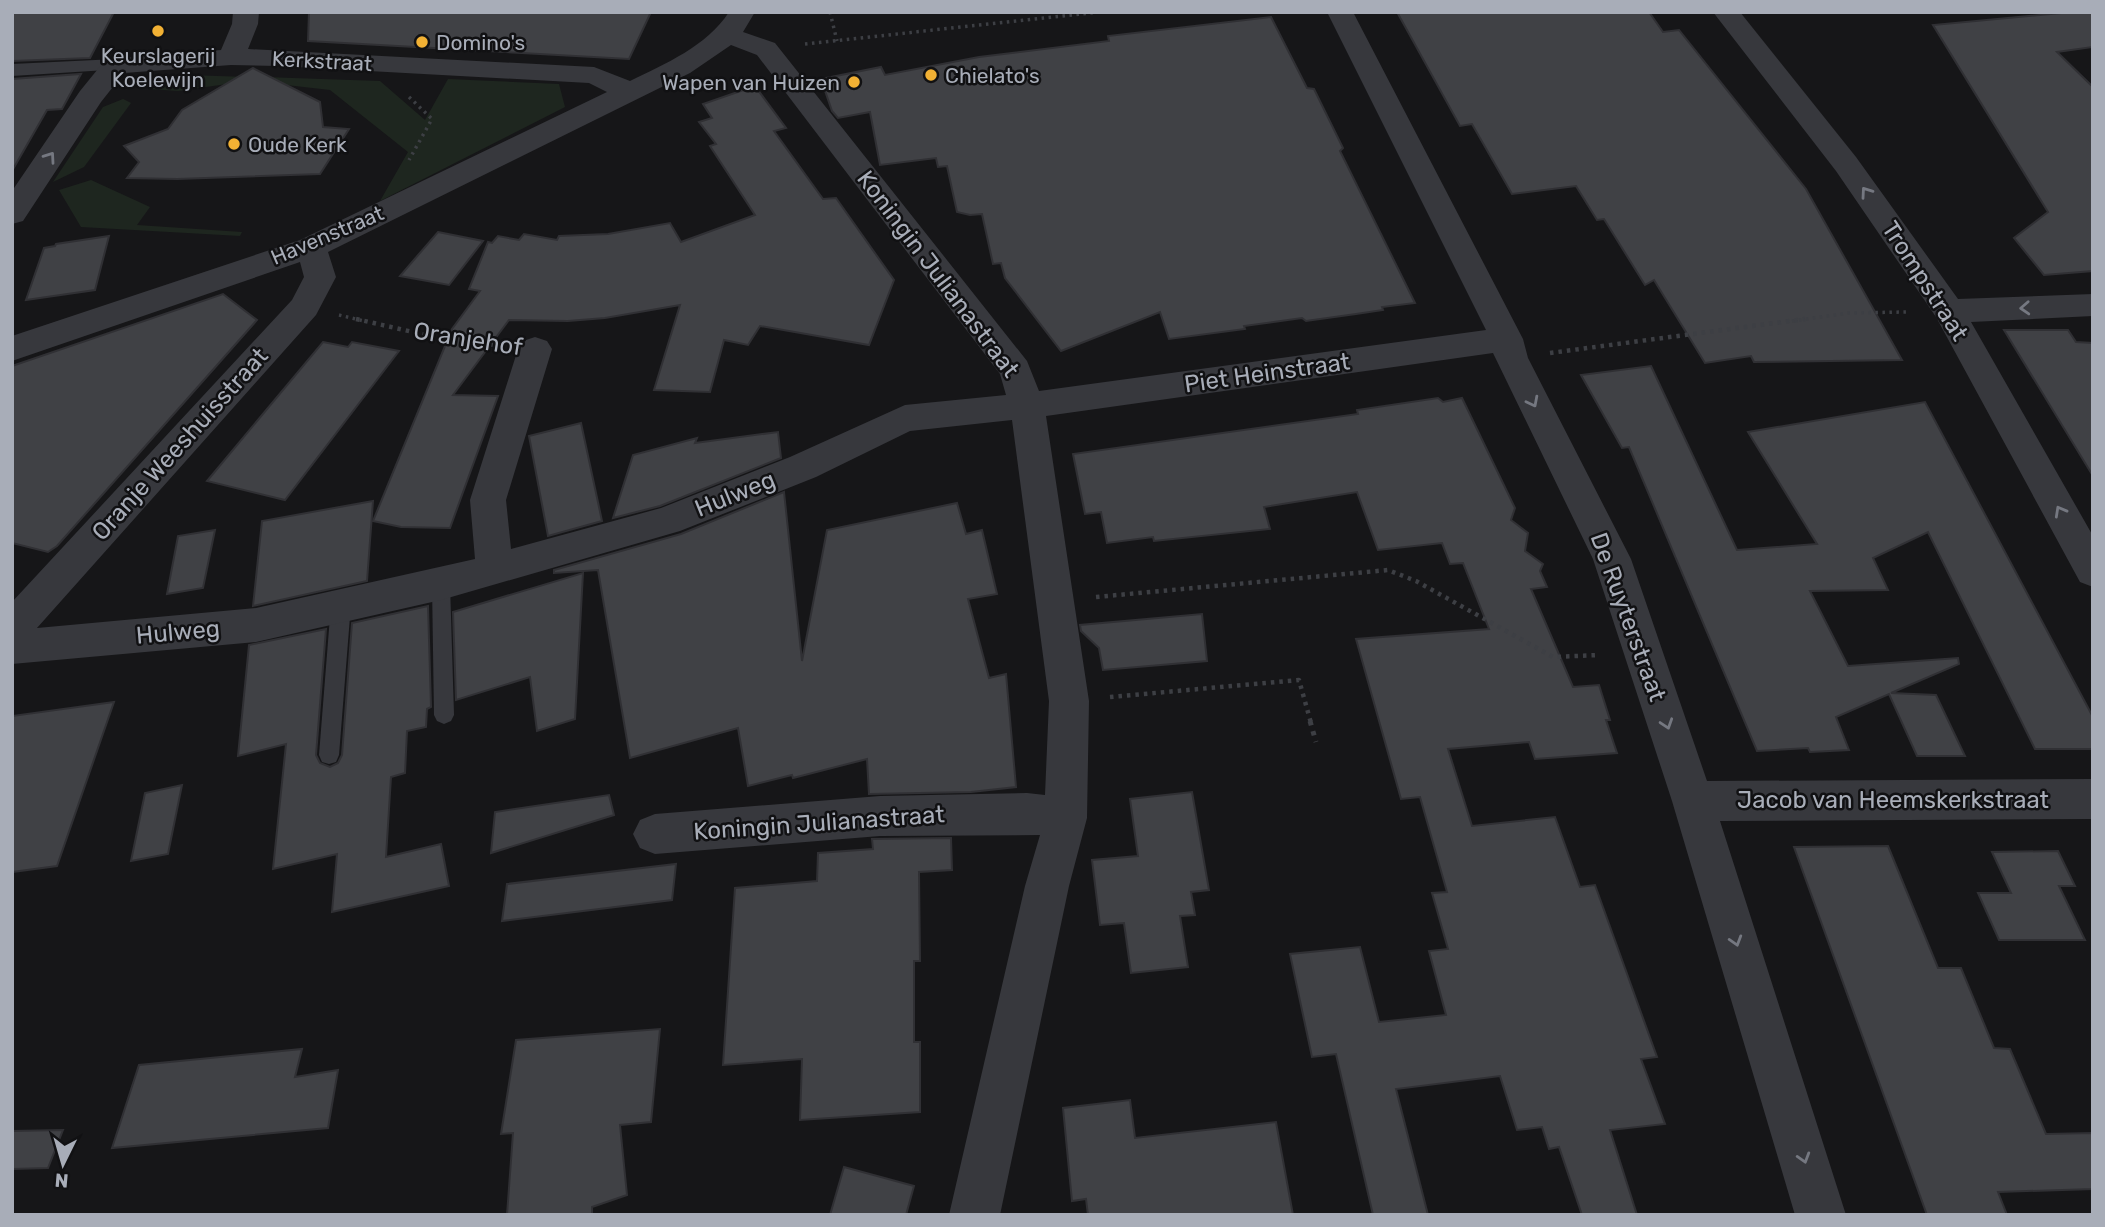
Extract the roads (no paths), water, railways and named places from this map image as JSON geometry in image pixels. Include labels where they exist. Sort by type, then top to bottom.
[{"type":"street","points":[[231,57],[245,24],[246,12]]},
{"type":"street","name":"De Ruyterstraat","points":[[1340,12],[1612,559],[1693,801],[1821,1215]]},
{"type":"street","name":"Trompstraat","points":[[1726,12],[1846,164],[1949,311],[2093,571]]},
{"type":"street","name":"Koningin Julianastraat","points":[[735,24],[766,49],[1016,370],[1027,406],[1069,701],[1066,818],[1047,886],[974,1215]]},
{"type":"street","name":"Havenstraat","points":[[12,349],[311,247],[680,67],[735,24]]},
{"type":"street","name":"Kerkstraat","points":[[12,69],[231,57],[594,75],[629,91]]},
{"type":"street","points":[[12,214],[90,97],[116,65]]},
{"type":"street","name":"Oranje Weeshuisstraat","points":[[12,629],[304,307],[320,277],[311,247]]},
{"type":"street","points":[[1949,311],[2093,305]]},
{"type":"street","name":"Oranjehof","points":[[494,568],[488,500],[535,349]]},
{"type":"street","name":"Piet Heinstraat","points":[[1027,406],[1509,349]]},
{"type":"street","name":"Hulweg","points":[[12,646],[256,625],[341,604],[441,584],[667,521],[803,467],[905,418],[1027,406]]},
{"type":"street","name":"Jacob van Heemskerkstraat","points":[[1693,801],[2093,799]]},
{"type":"street","name":"Koningin Julianastraat","points":[[655,834],[880,816],[1027,813],[1066,818]]},
{"type":"lane","points":[[441,584],[444,715]]},
{"type":"lane","points":[[328,755],[341,604]]},
{"type":"place","name":"Keurslagerij Koelewijn","points":[[158,31]]},
{"type":"place","name":"Domino's","points":[[422,42]]},
{"type":"place","name":"Chielato's","points":[[931,75]]},
{"type":"place","name":"Wapen van Huizen","points":[[854,82]]},
{"type":"place","name":"Oude Kerk","points":[[234,144]]}]
